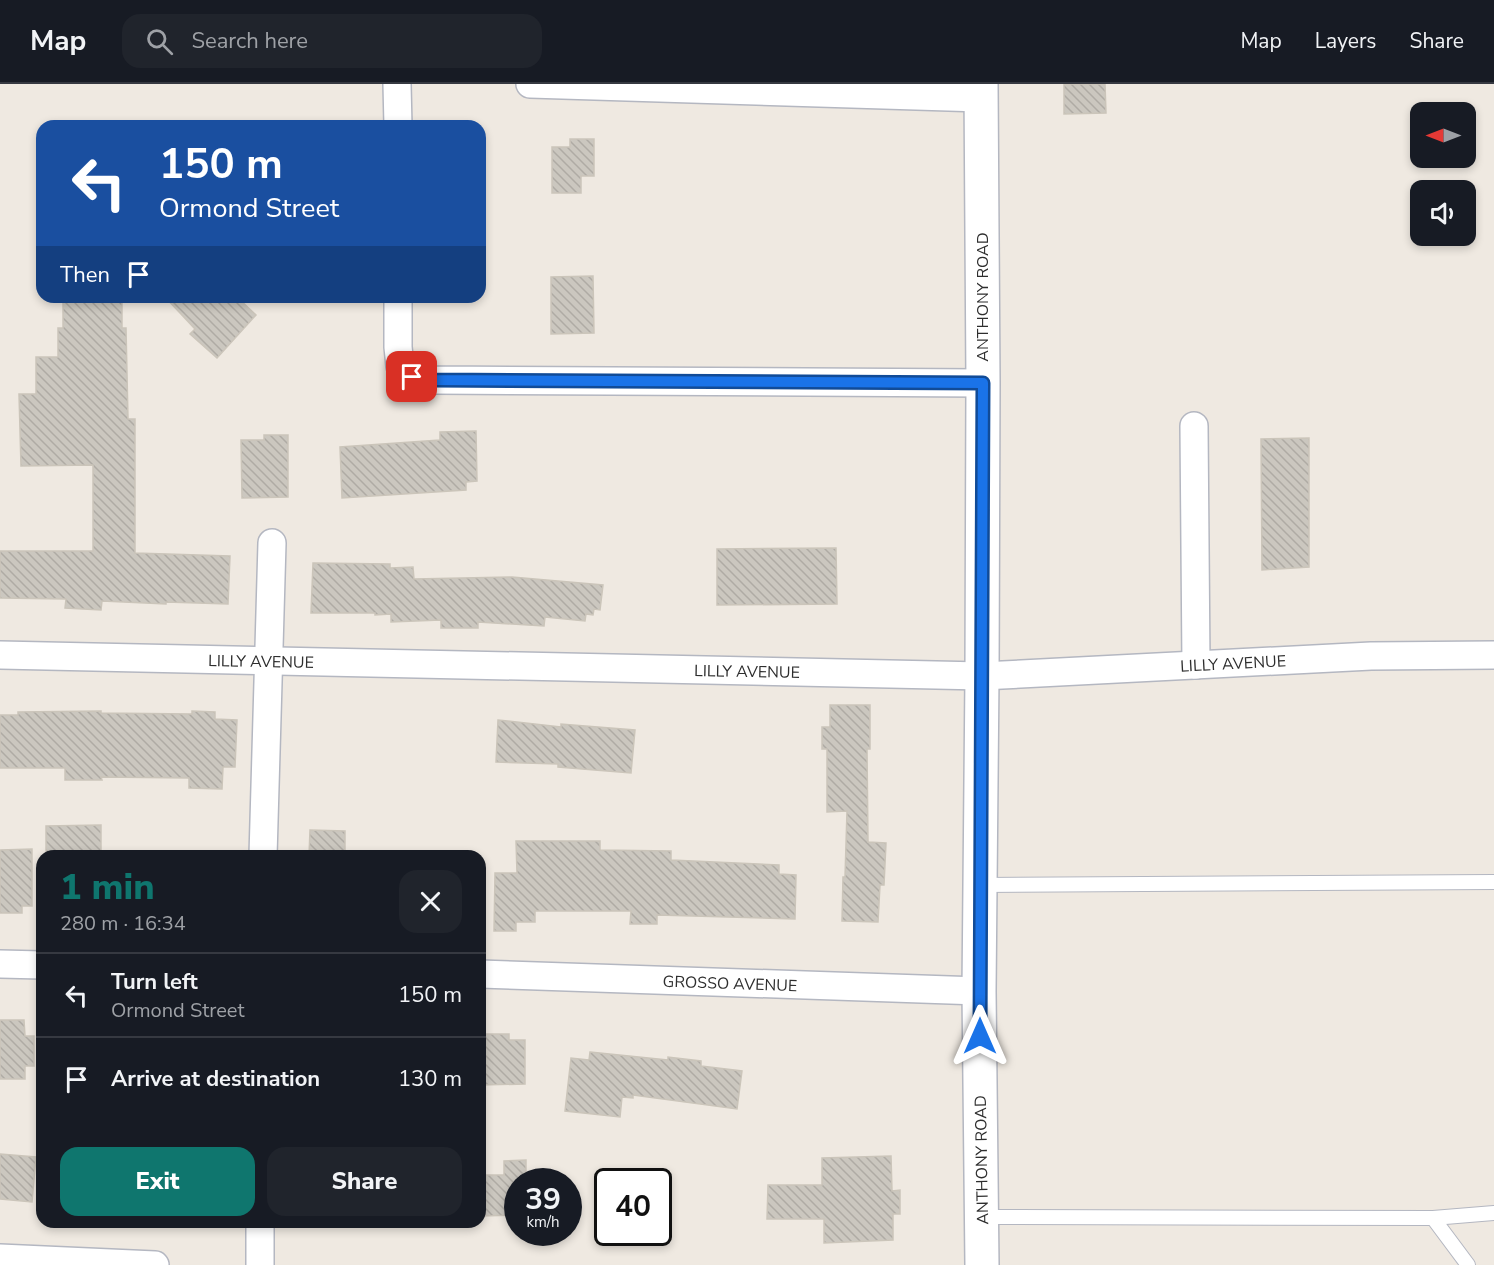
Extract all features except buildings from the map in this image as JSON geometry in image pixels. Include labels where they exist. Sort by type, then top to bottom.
[{"type":"street","points":[[398,84],[398,120]]},
{"type":"street","points":[[530,84],[981,91]]},
{"type":"street","name":"ANTHONY ROAD","points":[[981,91],[983,383],[979,991],[982,1265]]},
{"type":"street","points":[[398,303],[400,366],[412,377],[446,380],[983,383]]},
{"type":"street","points":[[1194,426],[1196,665]]},
{"type":"street","points":[[263,850],[273,543]]},
{"type":"street","name":"LILLY AVENUE","points":[[0,655],[982,676],[1371,656],[1494,656]]},
{"type":"street","points":[[0,964],[36,964]]},
{"type":"street","name":"GROSSO AVENUE","points":[[486,974],[979,991]]},
{"type":"street","points":[[260,1228],[260,1265]]},
{"type":"street","points":[[0,1258],[155,1265]]},
{"type":"lane","points":[[980,885],[1494,882]]},
{"type":"lane","points":[[982,1217],[1433,1218],[1494,1213]]},
{"type":"lane","points":[[1433,1218],[1468,1265]]},
{"type":"route","points":[[412,377],[434,380],[983,383],[980,1036]]}]
